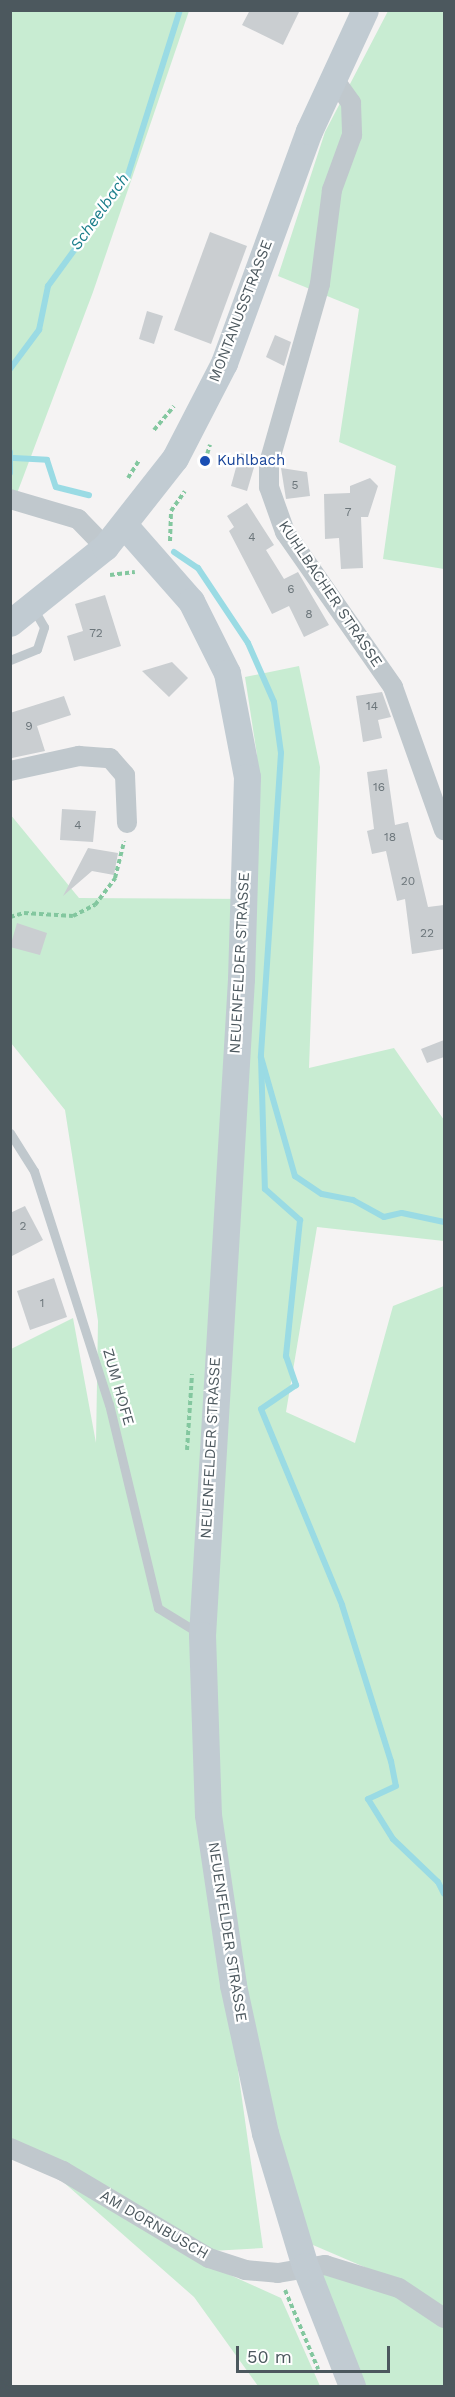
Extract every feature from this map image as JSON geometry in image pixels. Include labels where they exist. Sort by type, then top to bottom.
[{"type":"main road","name":"MONTANUSSTRASSE","points":[[10,623],[33,608],[105,547],[125,526],[175,458],[224,363],[333,78],[365,10]]},
{"type":"main road","name":"NEUENFELDER STRASSE","points":[[125,526],[155,556],[191,601],[227,673],[247,777],[241,979],[202,1635],[208,1815],[233,1985],[265,2133],[305,2266],[352,2386]]},
{"type":"street","name":"KUHLBACHER STRASSE","points":[[333,78],[351,103],[352,135],[332,189],[320,284],[269,463],[268,487],[285,532],[393,687],[444,830]]},
{"type":"street","points":[[10,499],[36,502],[78,519],[105,547]]},
{"type":"street","points":[[10,771],[79,756],[110,758],[125,775],[127,823]]},
{"type":"street","name":"AM DORNBUSCH","points":[[10,2148],[63,2171],[209,2258],[245,2270],[278,2273],[305,2266],[325,2265],[399,2288],[444,2318]]},
{"type":"lane","points":[[10,660],[37,649],[44,627],[33,608]]},
{"type":"lane","name":"ZUM HOFE","points":[[10,1132],[34,1171],[109,1404],[158,1608],[202,1635]]},
{"type":"path","points":[[10,92],[12,154],[10,207]]},
{"type":"path","points":[[155,556],[170,541],[171,511],[185,491]]},
{"type":"path","points":[[10,917],[24,912],[73,916],[95,905],[115,878],[127,823]]},
{"type":"path","points":[[278,2273],[321,2376]]},
{"type":"green space","points":[[11,11],[189,11],[93,292],[16,496],[11,496]]},
{"type":"green space","points":[[388,11],[444,11],[444,569],[383,559],[396,466],[339,442],[359,309],[278,276],[325,132]]},
{"type":"green space","points":[[299,666],[320,767],[309,1068],[394,1048],[444,1120],[444,1241],[317,1227],[286,1412],[355,1443],[393,1306],[444,1286],[444,2312],[397,2281],[306,2242],[232,2028],[263,2248],[211,2251],[11,2142],[11,1349],[73,1318],[96,1443],[98,1321],[65,1110],[11,1043],[10,814],[79,898],[256,899],[257,755],[245,677]]},
{"type":"green space","points":[[61,2180],[199,2261],[281,2298],[320,2386],[258,2386],[194,2297]]},
{"type":"green space","points":[[319,2273],[398,2295],[444,2325],[444,2386],[360,2386]]},
{"type":"building","points":[[250,10],[300,10],[283,45],[242,25]]},
{"type":"building","points":[[210,232],[247,246],[211,344],[174,330]]},
{"type":"building","points":[[147,311],[163,316],[154,344],[139,339]]},
{"type":"building","points":[[275,335],[291,342],[284,366],[266,357]]},
{"type":"building","points":[[240,453],[257,457],[247,491],[231,486]]},
{"type":"building","points":[[281,468],[307,472],[310,496],[286,499]]},
{"type":"building","points":[[370,478],[378,486],[368,517],[361,517],[363,568],[341,569],[339,538],[325,539],[324,494],[350,493],[350,486]]},
{"type":"building","points":[[247,503],[274,545],[266,550],[284,579],[298,572],[329,625],[304,637],[289,606],[272,614],[229,531],[234,527],[227,516]]},
{"type":"building","points":[[105,595],[121,646],[74,661],[67,636],[83,631],[75,604]]},
{"type":"building","points":[[172,662],[188,678],[169,697],[142,671]]},
{"type":"building","points":[[382,692],[391,717],[378,720],[382,738],[363,742],[356,696]]},
{"type":"building","points":[[64,696],[71,715],[37,726],[45,751],[12,758],[10,713]]},
{"type":"building","points":[[387,769],[395,825],[408,822],[428,907],[444,905],[444,949],[412,954],[405,899],[397,901],[386,851],[372,854],[367,831],[374,829],[367,772]]},
{"type":"building","points":[[62,809],[96,811],[93,842],[60,840]]},
{"type":"building","points":[[88,848],[118,853],[114,875],[92,871],[63,896]]},
{"type":"building","points":[[17,923],[47,933],[40,955],[10,947]]},
{"type":"building","points":[[444,1040],[444,1057],[427,1063],[421,1049]]},
{"type":"building","points":[[25,1206],[43,1240],[10,1257],[10,1213]]},
{"type":"building","points":[[54,1278],[67,1317],[30,1330],[17,1291]]},
{"type":"waterway","name":"Scheelbach","points":[[10,369],[39,330],[48,286],[127,178],[180,10]]},
{"type":"waterway","name":"Scheelbach","points":[[10,452],[10,473]]},
{"type":"waterway","points":[[14,458],[47,460],[56,487],[89,495]]},
{"type":"waterway","points":[[174,552],[198,568],[248,643],[274,702],[281,753],[261,1057],[295,1176],[322,1194],[353,1200],[384,1217],[402,1213],[444,1222]]},
{"type":"waterway","points":[[261,1057],[265,1189],[300,1220],[286,1356],[296,1385],[261,1409],[342,1605],[391,1761],[396,1786],[368,1799],[393,1839],[438,1882],[444,1894]]},
{"type":"place","name":"Kuhlbach","points":[[205,461]]}]
